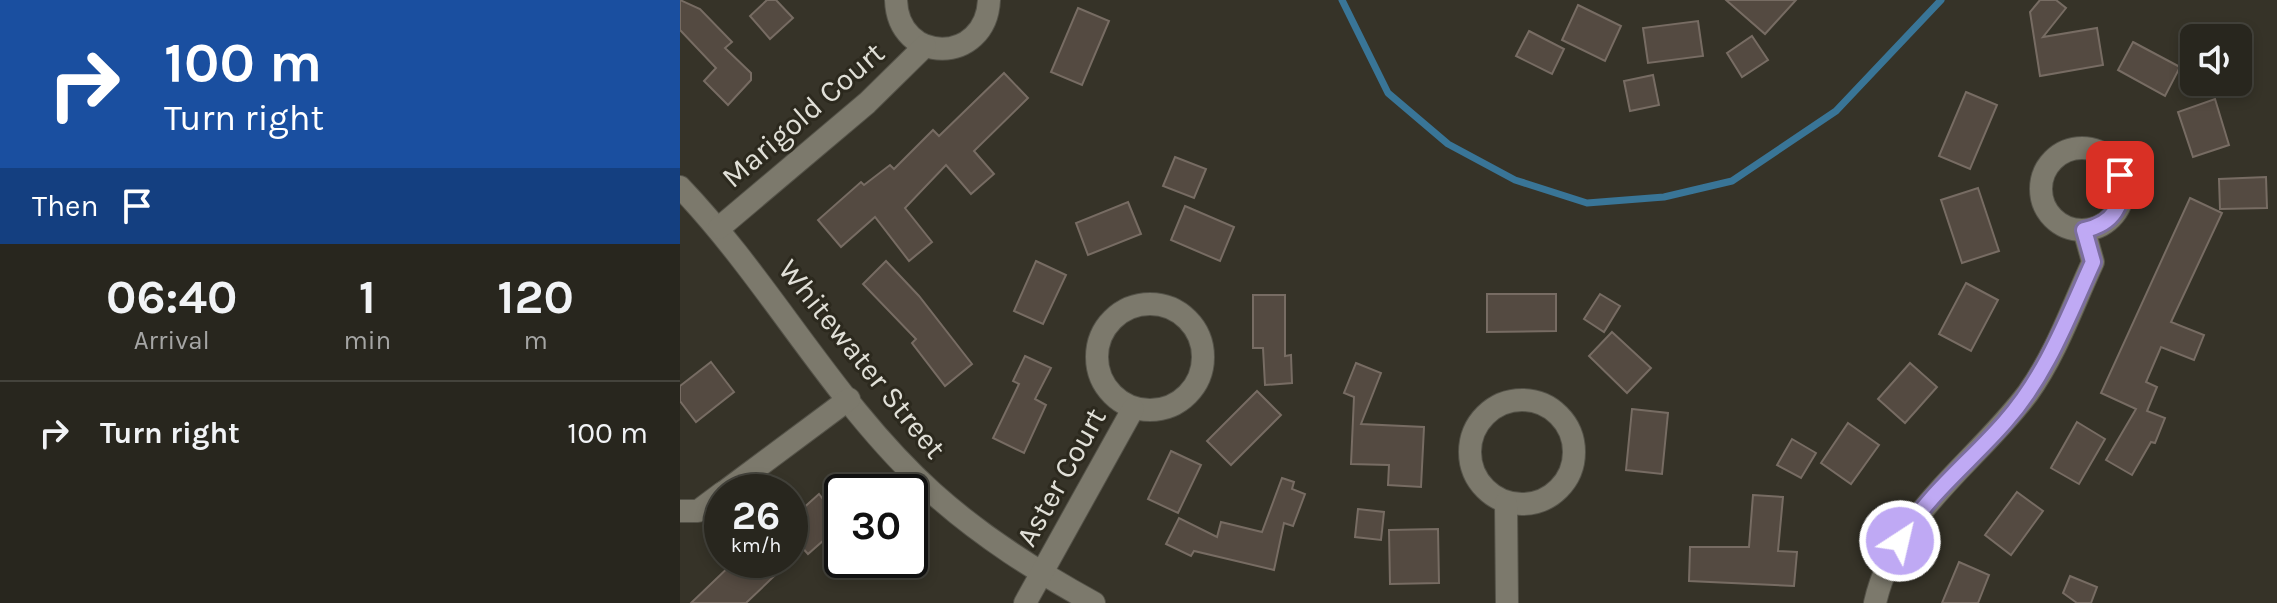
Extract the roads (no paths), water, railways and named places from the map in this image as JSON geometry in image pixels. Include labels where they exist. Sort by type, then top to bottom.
[{"type":"street","points":[[896,0],[902,26],[925,46],[952,49],[965,44],[984,24],[989,0]]},
{"type":"street","name":"Marigold Court","points":[[719,228],[867,103],[925,46]]},
{"type":"street","name":"Whitewater Street","points":[[680,187],[719,228],[849,399],[931,491],[985,536],[1041,574],[1094,603]]},
{"type":"street","points":[[1875,603],[1891,558],[1910,525],[2031,389],[2093,262],[2084,230]]},
{"type":"street","points":[[1145,304],[1163,305],[1192,323],[1201,338],[1204,355],[1202,372],[1183,401],[1167,409],[1133,409],[1117,400],[1105,387],[1098,370],[1096,352],[1102,334],[1120,314],[1145,304]]},
{"type":"street","points":[[748,474],[849,399]]},
{"type":"street","points":[[1536,401],[1550,407],[1570,430],[1574,444],[1570,474],[1550,497],[1521,505],[1506,503],[1480,484],[1469,453],[1471,437],[1489,410],[1504,402],[1536,401]]},
{"type":"street","name":"Aster Court","points":[[1025,603],[1133,409]]},
{"type":"street","points":[[1506,503],[1507,603]]},
{"type":"street","points":[[680,511],[698,511],[704,507]]},
{"type":"waterway","points":[[1342,0],[1388,93],[1448,144],[1515,180],[1587,203],[1664,197],[1732,181],[1836,111],[1941,0]]}]
